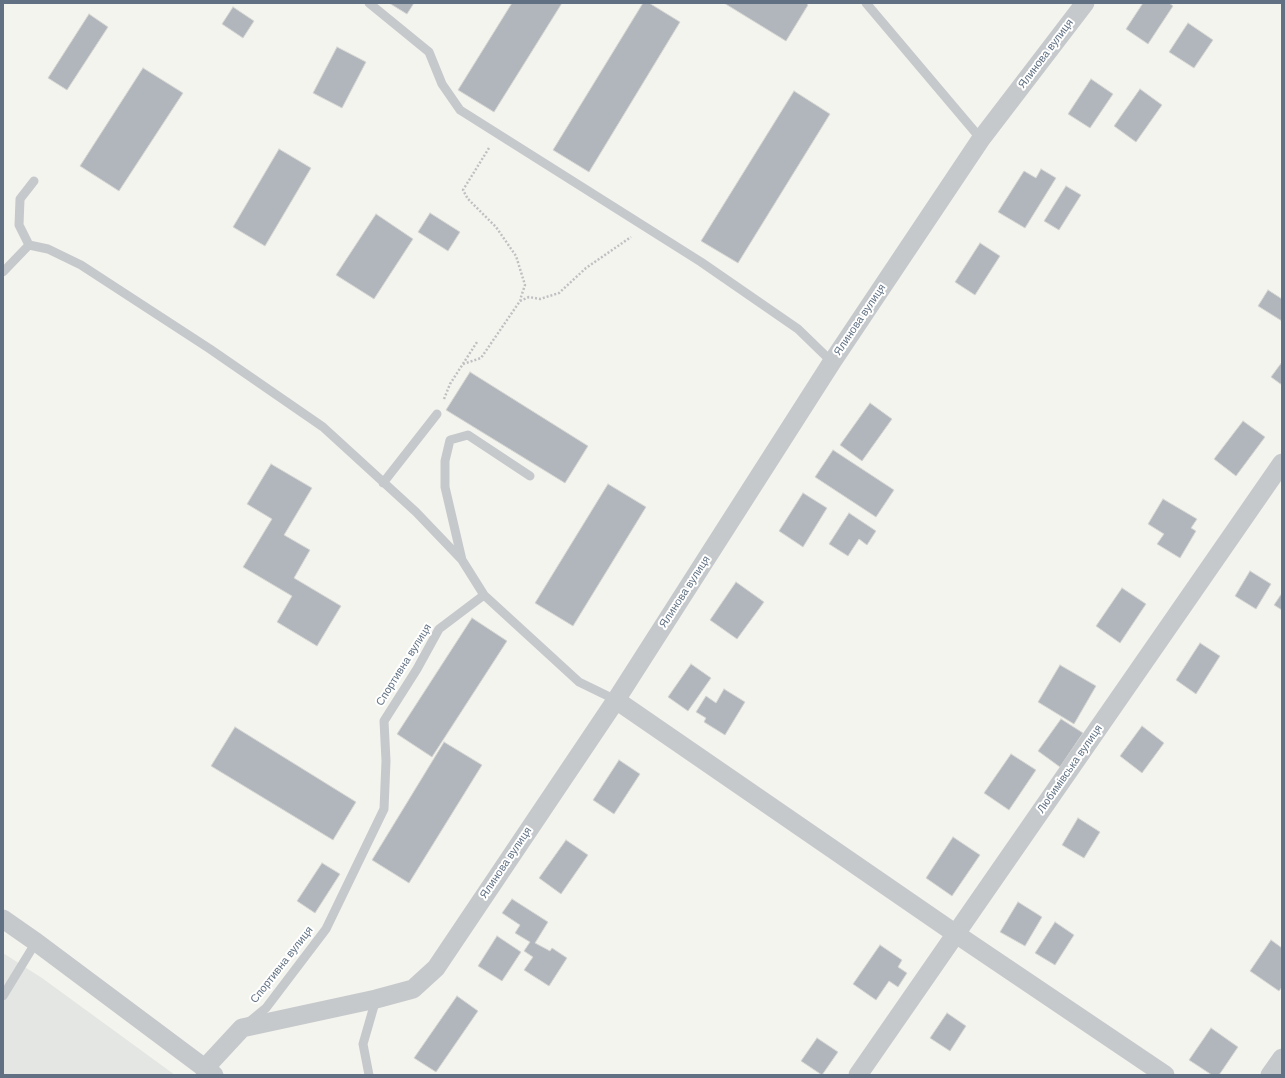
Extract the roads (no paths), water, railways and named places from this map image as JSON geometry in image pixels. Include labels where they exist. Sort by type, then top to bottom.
[{"type":"street","name":"Ялинова вулиця","points":[[242,1028],[413,989],[436,968],[616,700],[832,362],[981,139],[1085,3]]},
{"type":"street","name":"Любимівська вулиця","points":[[858,1075],[1282,463]]},
{"type":"street","points":[[616,700],[956,934],[1165,1075]]},
{"type":"street","points":[[3,919],[36,942],[209,1072],[242,1028]]},
{"type":"street","points":[[1270,1075],[1282,1058]]},
{"type":"lane","points":[[369,3],[429,52],[442,84],[460,110],[701,262],[798,329],[832,362]]},
{"type":"lane","points":[[866,3],[981,139]]},
{"type":"lane","points":[[29,245],[19,225],[20,199],[34,181]]},
{"type":"lane","points":[[3,272],[29,245]]},
{"type":"lane","points":[[29,245],[48,249],[81,265],[210,349],[323,427],[416,512],[462,560],[484,595],[579,682],[616,700]]},
{"type":"lane","points":[[383,483],[437,414]]},
{"type":"lane","points":[[462,560],[445,486],[445,461],[450,440],[468,435],[530,476]]},
{"type":"lane","name":"Спортивна вулиця","points":[[242,1028],[266,1008],[326,929],[384,809],[386,762],[384,721],[439,629],[484,595]]},
{"type":"lane","points":[[3,996],[36,942]]},
{"type":"lane","points":[[369,1075],[363,1044],[376,998]]}]
